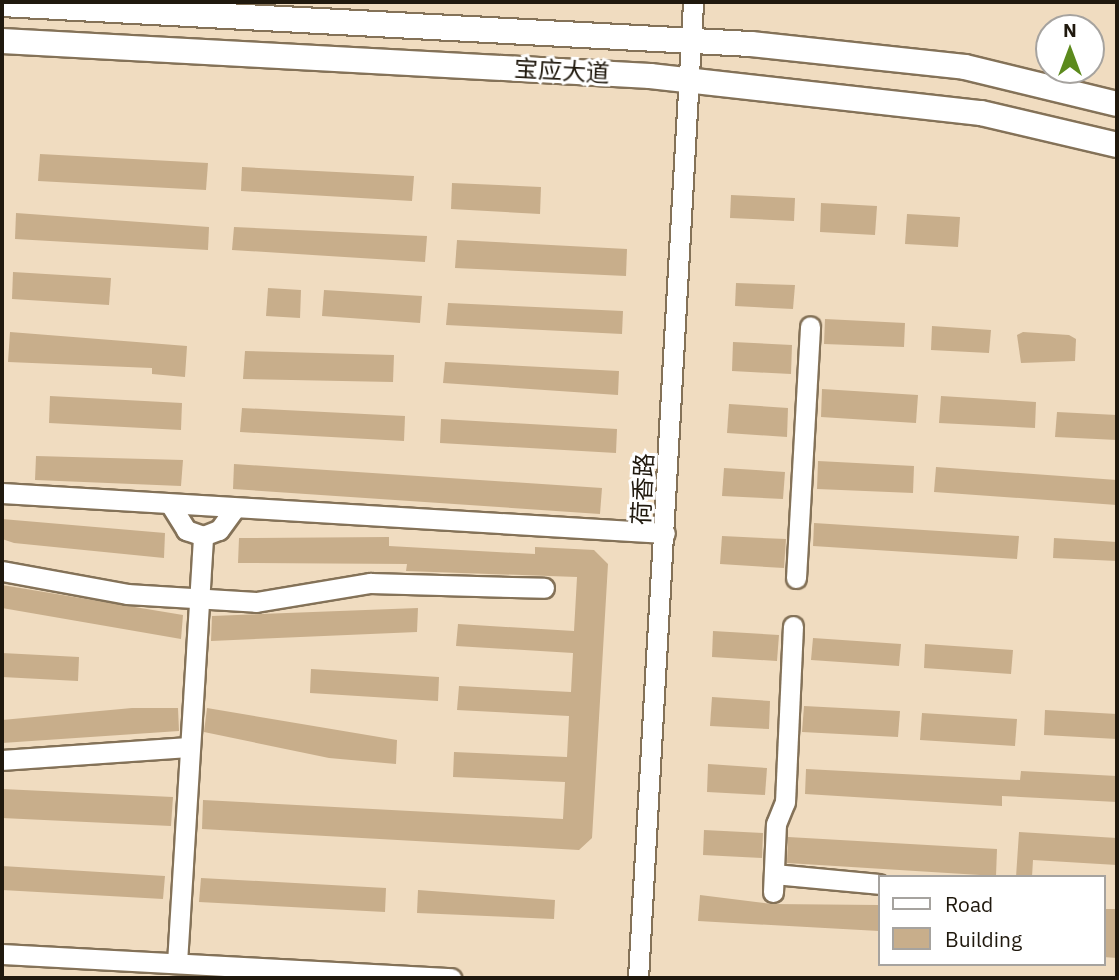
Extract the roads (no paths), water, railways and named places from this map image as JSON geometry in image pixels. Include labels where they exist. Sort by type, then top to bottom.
[{"type":"main road","name":"宝应大道","points":[[2,4],[691,40],[965,67],[1117,104]]},
{"type":"main road","name":"宝应大道","points":[[2,41],[692,83],[981,113],[1117,145]]},
{"type":"street","name":"荷香路","points":[[638,978],[692,83],[693,2]]},
{"type":"street","points":[[796,578],[810,326]]},
{"type":"street","points":[[2,493],[664,533]]},
{"type":"street","points":[[170,504],[186,530],[203,536],[219,530],[235,508]]},
{"type":"street","points":[[177,963],[203,536]]},
{"type":"street","points":[[2,571],[127,594],[199,600],[293,600],[370,583],[544,588]]},
{"type":"street","points":[[793,626],[785,802],[776,824],[773,883],[878,884]]},
{"type":"street","points":[[2,760],[190,747]]},
{"type":"street","points":[[2,954],[451,978]]}]
